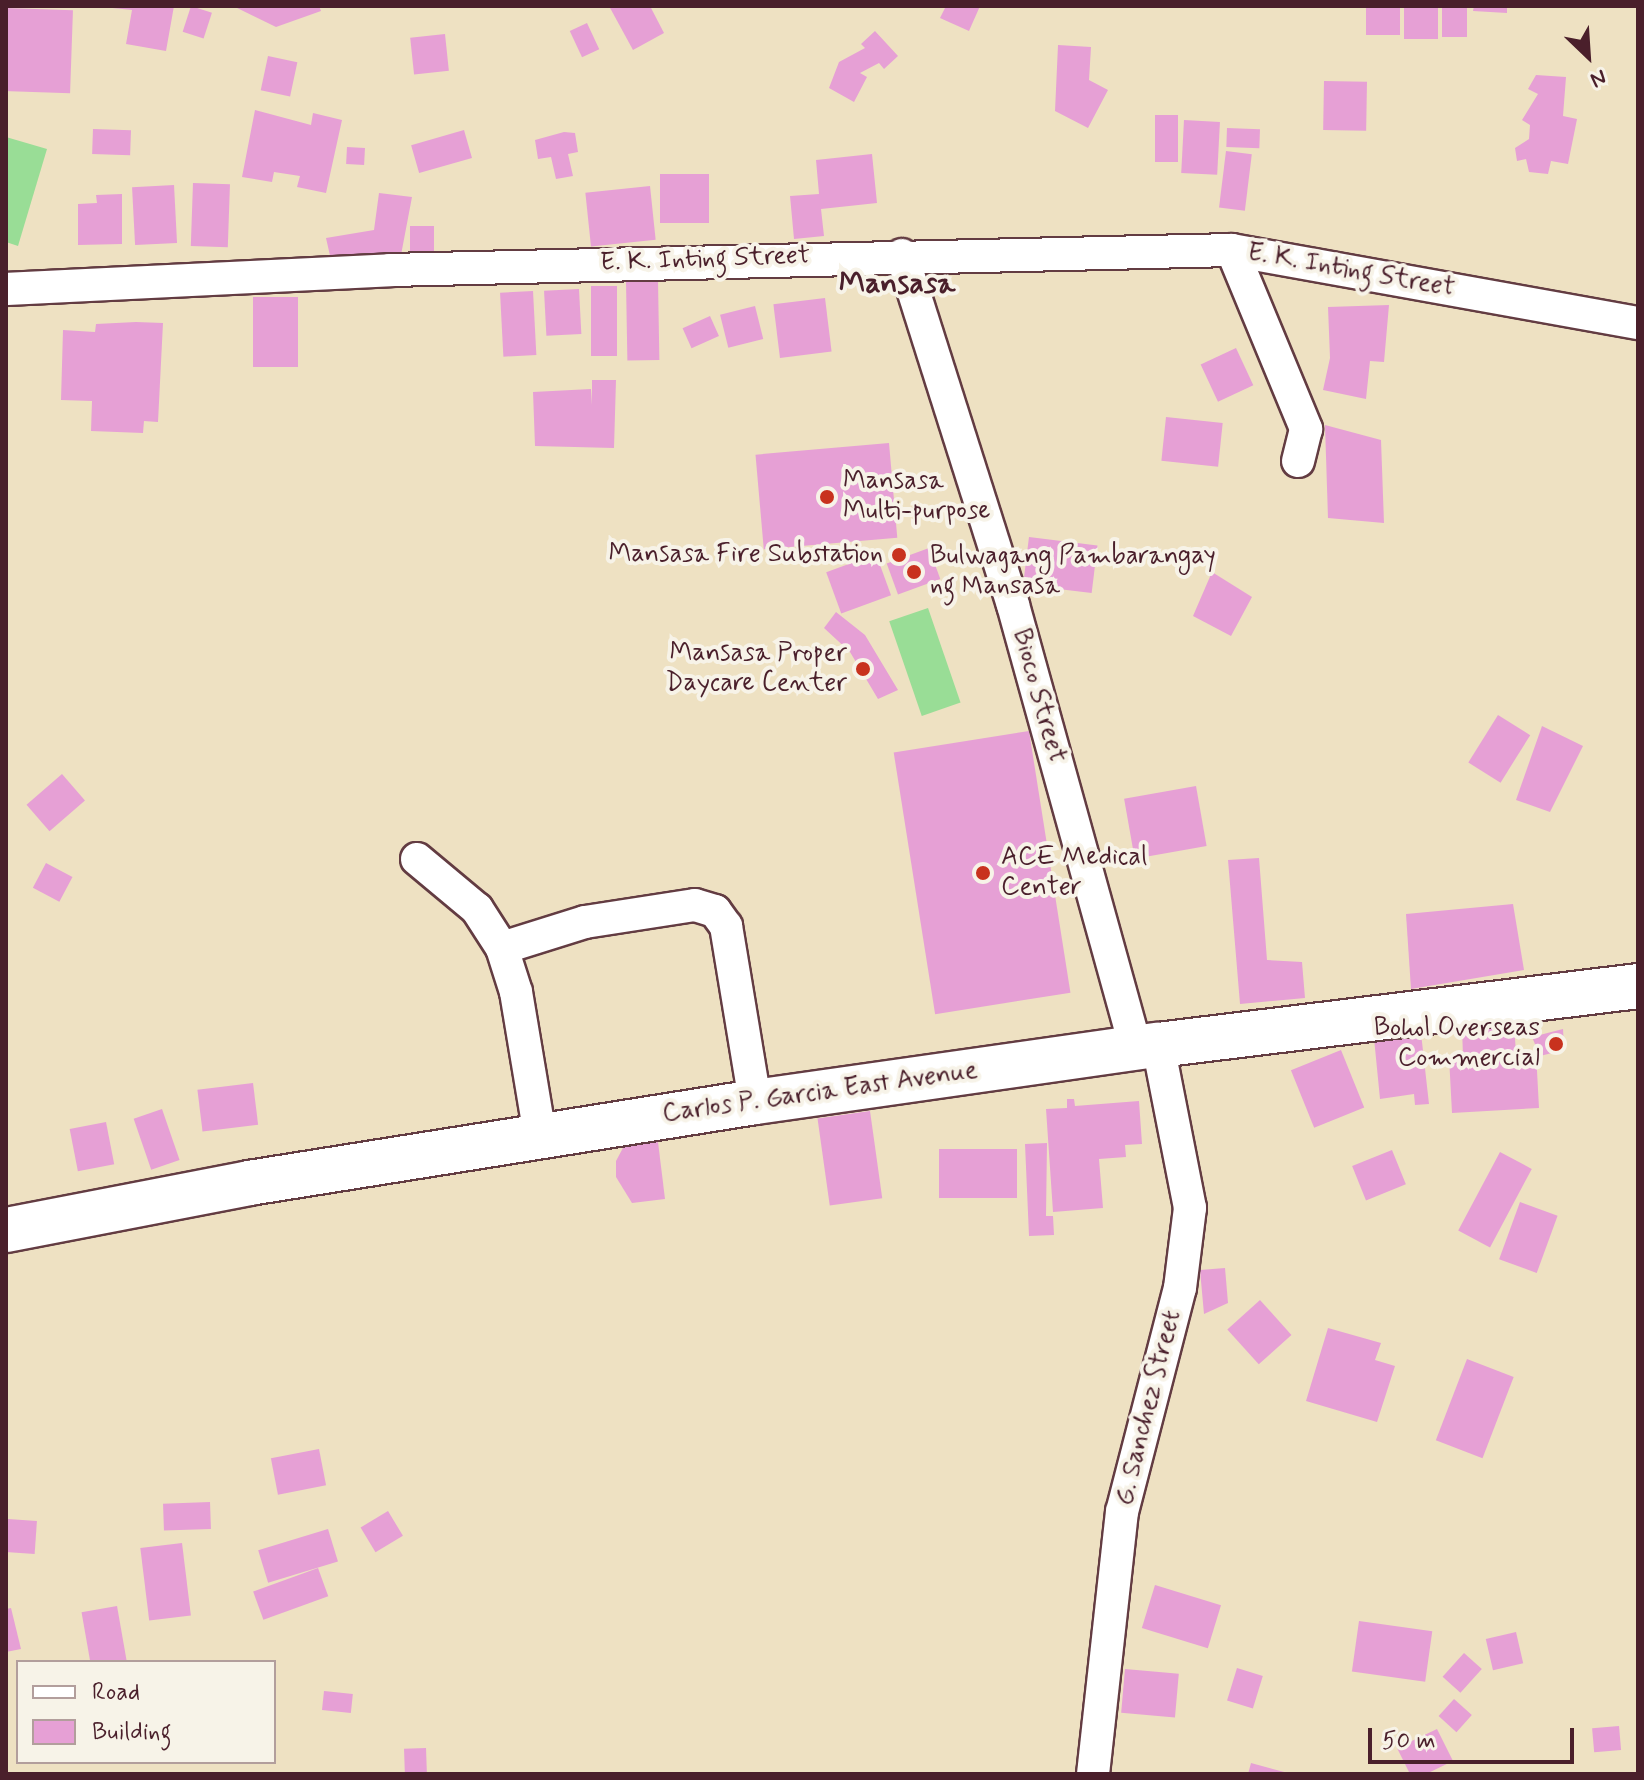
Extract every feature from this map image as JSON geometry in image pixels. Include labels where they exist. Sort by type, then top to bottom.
[{"type":"main road","name":"Carlos P. Garcia East Avenue","points":[[8,1225],[755,1102],[1147,1047],[1638,986]]},
{"type":"street","name":"E. K. Inting Street","points":[[6,289],[390,270],[902,255],[1232,250],[1638,323]]},
{"type":"street","points":[[1232,250],[1306,429],[1298,461]]},
{"type":"street","name":"Bioco Street","points":[[902,255],[1013,605],[1147,1047]]},
{"type":"street","points":[[417,859],[477,909],[502,948],[516,992],[540,1135]]},
{"type":"street","points":[[502,948],[585,922],[695,905],[715,911],[726,926],[755,1102]]},
{"type":"street","name":"G. Sanchez Street","points":[[1093,1774],[1122,1512],[1180,1288],[1190,1208],[1147,1047]]},
{"type":"green space","points":[[6,137],[47,149],[18,246],[6,242]]},
{"type":"green space","points":[[928,608],[961,703],[922,716],[889,621]]},
{"type":"building","points":[[93,6],[174,6],[166,51],[126,44],[132,10]]},
{"type":"building","points":[[191,6],[212,13],[204,38],[183,32]]},
{"type":"building","points":[[233,6],[319,6],[321,11],[276,27]]},
{"type":"building","points":[[609,6],[650,6],[664,33],[633,50]]},
{"type":"building","points":[[946,6],[980,6],[969,31],[940,18]]},
{"type":"building","points":[[1366,6],[1400,6],[1400,35],[1366,35]]},
{"type":"building","points":[[1404,6],[1438,6],[1438,39],[1404,39]]},
{"type":"building","points":[[1442,6],[1467,6],[1467,37],[1442,37]]},
{"type":"building","points":[[1474,6],[1507,6],[1507,13],[1473,11]]},
{"type":"building","points":[[6,8],[73,10],[70,93],[6,91]]},
{"type":"building","points":[[587,23],[599,49],[582,57],[570,31]]},
{"type":"building","points":[[875,31],[898,56],[884,69],[879,63],[860,73],[867,77],[854,102],[829,88],[839,62],[865,48],[861,44]]},
{"type":"building","points":[[445,34],[449,71],[414,74],[410,38]]},
{"type":"building","points":[[1058,45],[1091,47],[1089,80],[1108,90],[1088,128],[1055,111]]},
{"type":"building","points":[[268,56],[297,62],[290,96],[261,90]]},
{"type":"building","points":[[1536,75],[1566,77],[1563,116],[1577,119],[1568,164],[1551,161],[1548,174],[1529,172],[1526,159],[1517,161],[1515,148],[1529,139],[1530,125],[1522,120],[1538,94],[1528,89]]},
{"type":"building","points":[[1324,81],[1367,82],[1366,131],[1323,130]]},
{"type":"building","points":[[255,110],[311,125],[313,113],[342,120],[326,193],[297,187],[300,176],[274,172],[272,182],[242,177]]},
{"type":"building","points":[[1155,115],[1178,115],[1178,162],[1155,162]]},
{"type":"building","points":[[1184,120],[1220,122],[1217,175],[1181,173]]},
{"type":"building","points":[[1227,128],[1260,129],[1259,148],[1226,147]]},
{"type":"building","points":[[93,129],[131,130],[130,155],[92,154]]},
{"type":"building","points":[[464,130],[472,158],[419,173],[411,145]]},
{"type":"building","points":[[564,132],[575,133],[578,152],[568,154],[573,176],[556,179],[551,157],[538,159],[535,140]]},
{"type":"building","points":[[347,147],[365,148],[364,165],[346,164]]},
{"type":"building","points":[[1226,151],[1252,154],[1245,211],[1219,208]]},
{"type":"building","points":[[872,154],[877,203],[821,209],[824,236],[794,239],[790,196],[819,194],[816,160]]},
{"type":"building","points":[[660,174],[709,174],[709,223],[660,223]]},
{"type":"building","points":[[193,183],[230,184],[228,247],[191,246]]},
{"type":"building","points":[[174,185],[177,243],[135,245],[132,187]]},
{"type":"building","points":[[650,186],[656,240],[591,246],[585,193]]},
{"type":"building","points":[[379,193],[412,197],[401,255],[364,253],[331,260],[326,238],[374,230]]},
{"type":"building","points":[[122,194],[122,244],[78,245],[78,204],[97,203],[96,195]]},
{"type":"building","points":[[410,226],[434,226],[434,253],[410,253]]},
{"type":"building","points":[[658,281],[659,360],[627,361],[626,282]]},
{"type":"building","points":[[591,286],[617,286],[617,356],[591,356]]},
{"type":"building","points":[[579,289],[581,334],[546,336],[544,291]]},
{"type":"building","points":[[533,291],[536,355],[503,357],[500,293]]},
{"type":"building","points":[[253,297],[298,297],[298,367],[253,367]]},
{"type":"building","points":[[825,298],[832,352],[780,358],[773,304]]},
{"type":"building","points":[[1389,305],[1384,362],[1370,361],[1366,399],[1323,390],[1330,358],[1328,307]]},
{"type":"building","points":[[755,306],[763,339],[728,348],[720,315]]},
{"type":"building","points":[[710,316],[719,336],[692,348],[683,328]]},
{"type":"building","points":[[163,323],[158,422],[144,421],[143,433],[91,431],[92,401],[61,400],[63,330],[95,332],[96,324]]},
{"type":"building","points":[[1236,348],[1253,385],[1218,402],[1201,364]]},
{"type":"building","points":[[592,380],[616,380],[614,448],[535,446],[533,392],[591,389],[592,405]]},
{"type":"building","points":[[1166,417],[1223,423],[1218,467],[1161,461]]},
{"type":"building","points":[[1325,425],[1381,440],[1384,523],[1328,518]]},
{"type":"building","name":"Mansasa Multi-purpose","points":[[889,443],[897,538],[764,549],[756,455]]},
{"type":"building","points":[[1029,537],[1097,545],[1092,593],[1023,585]]},
{"type":"building","name":"Bulwagang Pambarangay ng Mansasa","points":[[929,548],[940,579],[898,594],[887,563]]},
{"type":"building","points":[[876,554],[891,595],[841,613],[826,572]]},
{"type":"building","points":[[1212,572],[1252,597],[1231,636],[1193,616]]},
{"type":"building","points":[[836,612],[865,635],[898,690],[878,699],[850,652],[824,628]]},
{"type":"building","points":[[1498,715],[1530,735],[1501,783],[1468,762]]},
{"type":"building","points":[[1542,726],[1583,746],[1550,812],[1516,800]]},
{"type":"building","name":"ACE Medical Center","points":[[1029,731],[1070,993],[935,1014],[894,752]]},
{"type":"building","points":[[62,774],[85,800],[49,831],[27,805]]},
{"type":"building","points":[[1196,786],[1207,846],[1135,859],[1124,799]]},
{"type":"building","points":[[1259,858],[1267,960],[1302,962],[1305,998],[1240,1004],[1228,860]]},
{"type":"building","points":[[46,863],[72,877],[59,902],[33,888]]},
{"type":"building","points":[[1513,904],[1524,970],[1411,989],[1406,914]]},
{"type":"building","points":[[1514,1024],[1516,1053],[1536,1052],[1539,1108],[1452,1113],[1449,1057],[1463,1057],[1462,1027]]},
{"type":"building","points":[[1563,1029],[1564,1050],[1540,1056],[1532,1037]]},
{"type":"building","points":[[1421,1033],[1429,1104],[1415,1105],[1414,1094],[1380,1099],[1374,1038]]},
{"type":"building","points":[[1341,1050],[1364,1107],[1314,1128],[1291,1070]]},
{"type":"building","points":[[253,1083],[258,1125],[203,1132],[197,1090]]},
{"type":"building","points":[[1067,1099],[1074,1099],[1075,1106],[1139,1101],[1142,1144],[1125,1145],[1126,1157],[1099,1159],[1103,1208],[1053,1212],[1046,1109],[1067,1108]]},
{"type":"building","points":[[162,1109],[180,1160],[151,1170],[134,1119]]},
{"type":"building","points":[[870,1111],[882,1198],[830,1206],[818,1118]]},
{"type":"building","points":[[106,1122],[114,1164],[78,1171],[70,1129]]},
{"type":"building","points":[[658,1142],[665,1199],[632,1203],[616,1177],[616,1161],[624,1146]]},
{"type":"building","points":[[1047,1143],[1046,1216],[1053,1216],[1054,1235],[1029,1236],[1025,1144]]},
{"type":"building","points":[[939,1149],[1017,1149],[1017,1198],[939,1198]]},
{"type":"building","points":[[1392,1150],[1406,1184],[1366,1200],[1352,1166]]},
{"type":"building","points":[[1500,1152],[1532,1169],[1490,1247],[1458,1231]]},
{"type":"building","points":[[1520,1202],[1558,1216],[1537,1273],[1499,1259]]},
{"type":"building","points":[[1225,1268],[1228,1303],[1204,1314],[1200,1270]]},
{"type":"building","points":[[1260,1300],[1291,1335],[1259,1364],[1227,1329]]},
{"type":"building","points":[[1328,1328],[1381,1343],[1375,1360],[1395,1366],[1377,1422],[1306,1401]]},
{"type":"building","points":[[1467,1359],[1514,1377],[1483,1458],[1436,1440]]},
{"type":"building","points":[[319,1449],[326,1485],[278,1495],[271,1458]]},
{"type":"building","points":[[210,1502],[211,1529],[164,1531],[163,1504]]},
{"type":"building","points":[[388,1511],[403,1536],[376,1552],[361,1527]]},
{"type":"building","points":[[8,1519],[37,1521],[35,1554],[6,1552]]},
{"type":"building","points":[[328,1529],[338,1562],[268,1583],[258,1550]]},
{"type":"building","points":[[182,1543],[191,1615],[149,1621],[140,1548]]},
{"type":"building","points":[[318,1568],[328,1596],[263,1620],[253,1592]]},
{"type":"building","points":[[1155,1585],[1221,1605],[1208,1648],[1142,1628]]},
{"type":"building","points":[[117,1606],[127,1660],[90,1660],[82,1612]]},
{"type":"building","points":[[11,1608],[21,1649],[6,1652],[6,1609]]},
{"type":"building","points":[[1359,1621],[1432,1631],[1425,1682],[1352,1672]]},
{"type":"building","points":[[1516,1632],[1523,1663],[1493,1670],[1486,1639]]},
{"type":"building","points":[[1464,1653],[1482,1669],[1460,1693],[1443,1677]]},
{"type":"building","points":[[1237,1668],[1263,1676],[1253,1708],[1227,1701]]},
{"type":"building","points":[[1125,1669],[1179,1674],[1175,1718],[1121,1713]]},
{"type":"building","points":[[324,1691],[353,1694],[351,1713],[322,1710]]},
{"type":"building","points":[[1454,1699],[1472,1715],[1456,1732],[1439,1716]]},
{"type":"building","points":[[1619,1726],[1621,1750],[1594,1752],[1592,1728]]},
{"type":"building","points":[[1437,1729],[1453,1761],[1426,1774],[1410,1774],[1397,1748]]},
{"type":"building","points":[[426,1748],[427,1774],[405,1774],[404,1749]]},
{"type":"building","points":[[1251,1763],[1288,1773],[1288,1774],[1248,1774]]},
{"type":"place","name":"Mansasa Multi-purpose","points":[[827,497]]},
{"type":"place","name":"Mansasa Fire Substation","points":[[899,555]]},
{"type":"place","name":"Bulwagang Pambarangay ng Mansasa","points":[[914,572]]},
{"type":"place","name":"Mansasa Proper Daycare Center","points":[[863,669]]},
{"type":"place","name":"ACE Medical Center","points":[[983,873]]},
{"type":"place","name":"Bohol Overseas Commercial","points":[[1556,1044]]},
{"type":"district","name":"Mansasa","points":[[897,284]]}]
